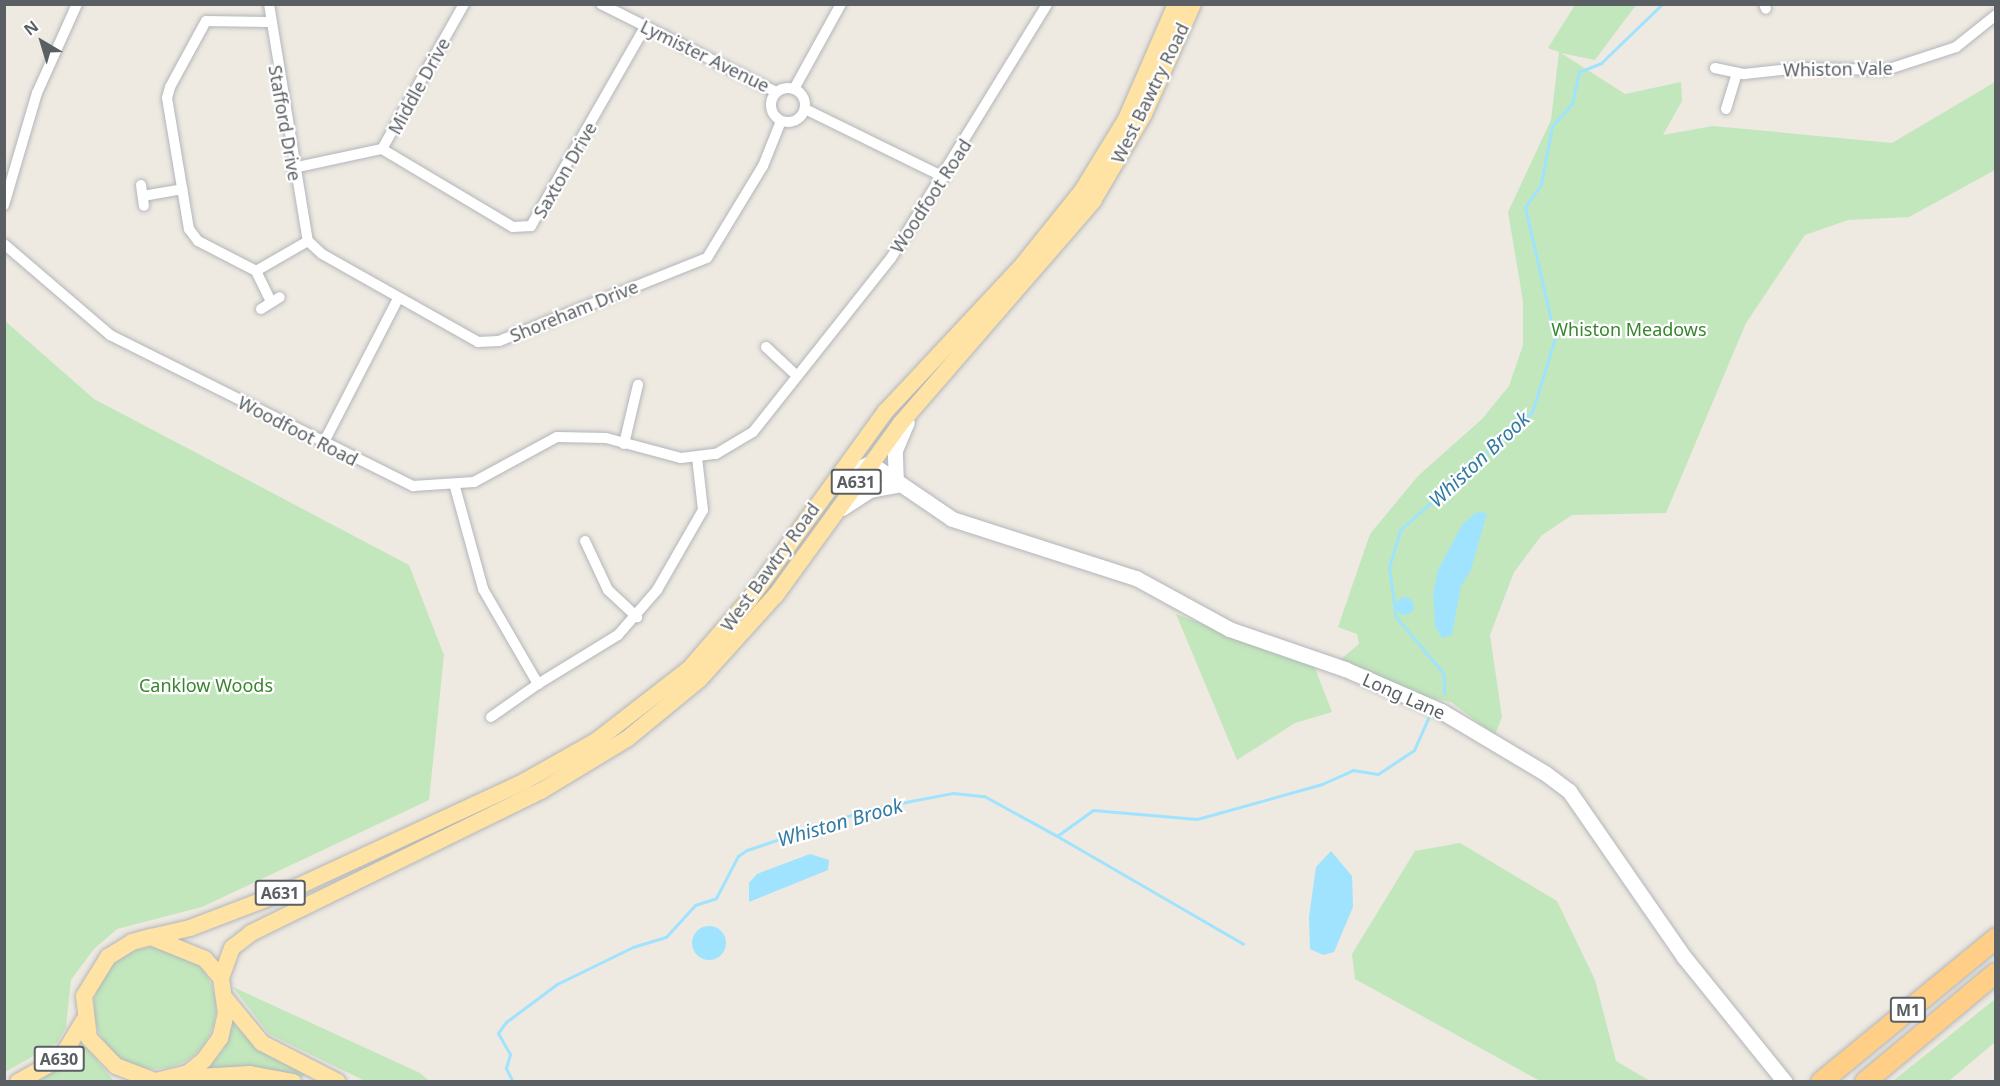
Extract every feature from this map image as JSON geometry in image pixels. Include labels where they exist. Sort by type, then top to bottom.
[{"type":"highway","name":"M1","points":[[1821,1082],[1995,938]]},
{"type":"highway","name":"M1","points":[[1865,1082],[1995,973]]},
{"type":"main road","name":"West Bawtry Road","points":[[151,938],[289,890],[525,781],[654,700],[726,630],[822,494],[886,411],[1020,268],[1082,191],[1130,110],[1176,4]]},
{"type":"main road","name":"West Bawtry Road","points":[[221,978],[226,958],[240,940],[541,791],[667,709],[749,627],[870,463],[1093,201],[1144,114],[1193,4]]},
{"type":"main road","name":"A631","points":[[289,890],[324,898]]},
{"type":"main road","points":[[174,1078],[197,1067],[214,1049],[224,1029],[224,998],[221,978],[195,953],[151,938],[118,949],[99,966],[84,996],[84,1020],[93,1043],[116,1066],[154,1081],[250,1074],[293,1082]]},
{"type":"main road","points":[[224,998],[262,1043],[338,1082]]},
{"type":"main road","name":"A630","points":[[18,1082],[70,1050],[84,1020]]},
{"type":"street","points":[[4,205],[37,93],[77,4]]},
{"type":"street","name":"Stafford Drive","points":[[269,4],[268,22],[308,241]]},
{"type":"street","name":"Middle Drive","points":[[293,168],[382,149],[464,4]]},
{"type":"street","name":"Lymister Avenue","points":[[602,4],[776,92],[794,89],[803,97],[805,109]]},
{"type":"street","points":[[794,89],[841,4]]},
{"type":"street","name":"Woodfoot Road","points":[[4,244],[110,335],[396,481],[455,487],[557,437],[581,435],[624,444],[656,454],[697,457],[716,453],[753,432],[891,258],[944,177],[1047,4]]},
{"type":"street","name":"Whiston Vale","points":[[1715,68],[1737,73],[1908,66],[1956,47],[1995,15]]},
{"type":"street","points":[[261,309],[276,299],[256,271],[192,236],[167,98],[180,67],[206,21],[268,22]]},
{"type":"street","name":"Saxton Drive","points":[[382,149],[513,227],[531,226],[645,27]]},
{"type":"street","points":[[1726,109],[1737,73]]},
{"type":"street","name":"Lymister Avenue","points":[[776,92],[770,108],[781,121]]},
{"type":"street","points":[[781,121],[796,121],[805,109],[944,177]]},
{"type":"street","name":"Shoreham Drive","points":[[308,241],[398,299],[467,338],[488,344],[707,258],[763,166],[781,121]]},
{"type":"street","points":[[143,196],[182,189]]},
{"type":"street","points":[[256,271],[308,241]]},
{"type":"street","points":[[322,444],[398,299]]},
{"type":"street","points":[[766,347],[797,376]]},
{"type":"street","points":[[624,444],[638,385]]},
{"type":"street","name":"A631","points":[[896,484],[895,450],[912,411]]},
{"type":"street","points":[[492,717],[538,684],[599,648],[637,616],[703,510],[697,457]]},
{"type":"street","name":"A631","points":[[822,494],[842,476],[870,463]]},
{"type":"street","name":"Long Lane","points":[[870,463],[896,484],[951,519],[1093,560],[1229,629],[1345,669],[1442,711],[1545,773],[1587,813],[1684,957],[1785,1082]]},
{"type":"street","points":[[832,516],[859,495],[896,484]]},
{"type":"street","points":[[455,487],[483,589],[538,684]]},
{"type":"street","points":[[585,541],[608,590],[637,616]]},
{"type":"green space","name":"Whiston Meadows","points":[[1575,5],[1636,5],[1595,60],[1561,53],[1625,94],[1681,82],[1682,101],[1663,135],[1713,126],[1892,143],[1995,82],[1995,170],[1909,217],[1848,220],[1805,235],[1746,323],[1666,513],[1572,515],[1542,535],[1514,572],[1490,635],[1502,717],[1495,735],[1451,702],[1417,695],[1340,660],[1359,644],[1357,634],[1338,627],[1370,534],[1418,476],[1482,419],[1509,386],[1523,345],[1523,301],[1508,212],[1551,120],[1559,52],[1548,48]]},
{"type":"green space","name":"Canklow Woods","points":[[4,320],[94,399],[409,565],[444,655],[429,800],[202,907],[117,929],[94,949],[71,980],[66,1027],[57,1043],[5,1072]]},
{"type":"green space","points":[[1176,614],[1314,666],[1332,712],[1295,723],[1237,760]]},
{"type":"green space","points":[[1460,843],[1557,901],[1595,980],[1616,1061],[1650,1081],[1540,1081],[1355,979],[1352,954],[1415,851]]},
{"type":"green space","points":[[155,947],[179,951],[198,965],[212,984],[216,1008],[212,1032],[198,1051],[179,1065],[155,1069],[131,1065],[112,1051],[98,1032],[94,1008],[98,984],[112,965],[131,951]]},
{"type":"green space","points":[[233,987],[420,1073],[429,1081],[365,1081],[269,1034]]},
{"type":"green space","points":[[1995,999],[1995,1042],[1949,1081],[1893,1081]]},
{"type":"green space","points":[[233,1023],[252,1043],[306,1073],[303,1077],[270,1070],[206,1071],[224,1049]]},
{"type":"green space","points":[[82,1043],[114,1081],[32,1082],[66,1062]]},
{"type":"water","points":[[1477,512],[1487,513],[1471,570],[1461,586],[1452,635],[1442,638],[1435,626],[1433,594],[1438,570],[1462,525]]},
{"type":"water","points":[[1405,597],[1413,602],[1414,606],[1409,614],[1405,615],[1397,610],[1396,606],[1401,598]]},
{"type":"water","points":[[1331,851],[1352,876],[1353,907],[1334,952],[1323,955],[1310,949],[1309,917],[1316,867]]},
{"type":"water","points":[[810,854],[829,860],[828,870],[749,902],[749,883],[757,874]]},
{"type":"water","points":[[709,926],[721,931],[726,943],[721,955],[709,960],[697,955],[692,943],[697,931]]},
{"type":"waterway","name":"Whiston Brook","points":[[1444,693],[1444,674],[1396,617],[1389,567],[1400,530],[1532,412],[1555,338],[1525,207],[1541,184],[1552,126],[1572,104],[1579,72],[1601,63],[1662,4]]},
{"type":"waterway","name":"Whiston Brook","points":[[513,1082],[506,1068],[510,1054],[498,1033],[506,1022],[557,984],[633,947],[666,937],[695,905],[716,898],[738,856],[747,850],[869,809],[953,793],[984,796],[1057,836],[1093,810],[1197,819],[1322,784],[1353,770],[1378,774],[1414,750],[1429,716]]},
{"type":"waterway","points":[[1057,836],[1243,944]]}]
